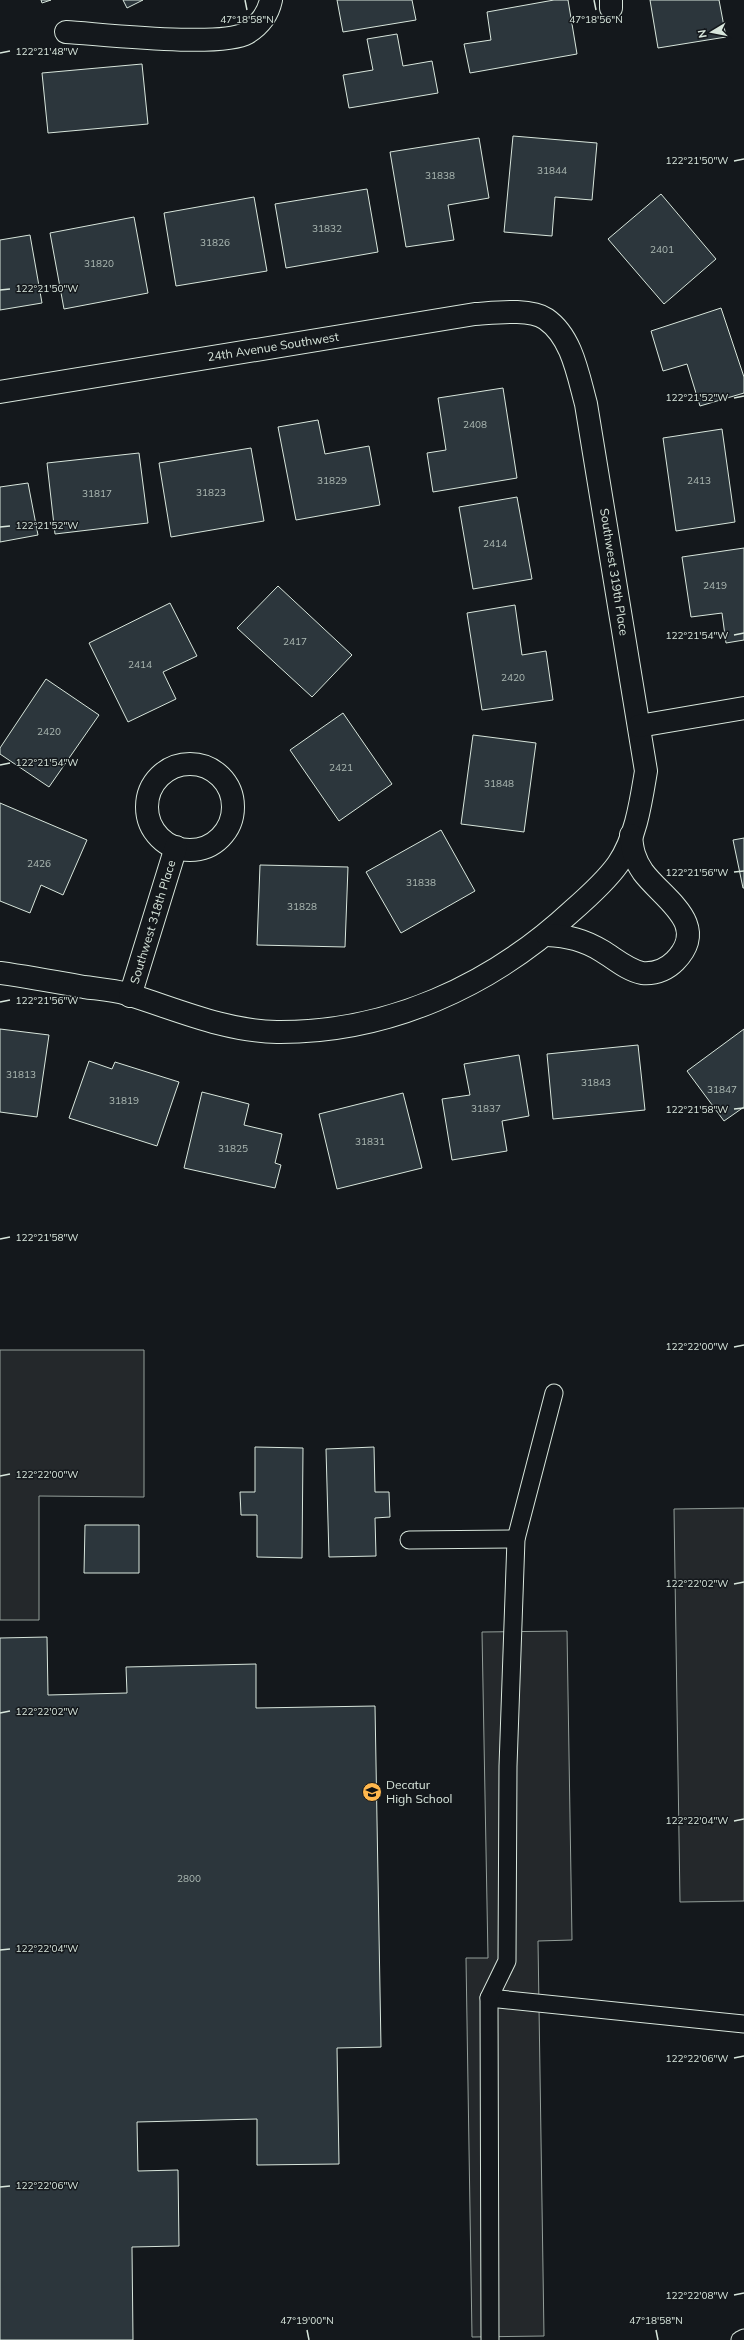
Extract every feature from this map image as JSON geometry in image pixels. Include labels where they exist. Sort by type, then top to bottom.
[{"type":"street","points":[[66,32],[215,40],[247,33],[268,14],[271,0]]},
{"type":"street","name":"24th Avenue Southwest","points":[[0,392],[475,314],[519,313],[546,319]]},
{"type":"street","name":"Southwest 319th Place","points":[[0,972],[130,996],[217,1024],[250,1030],[283,1032],[356,1025],[383,1020],[442,999],[478,980],[547,935],[588,896],[618,863],[631,835],[641,800],[646,771],[586,404],[570,351],[563,337],[546,319]]},
{"type":"street","points":[[639,726],[744,708]]},
{"type":"street","name":"Southwest 319th Place","points":[[547,935],[574,937],[641,973],[653,973],[669,968],[679,957],[688,939],[688,924],[678,908],[638,863],[632,852],[631,835]]},
{"type":"street","name":"Southwest 318th Place","points":[[130,996],[176,848]]},
{"type":"lane","points":[[490,2340],[490,1998],[507,1960],[508,1766],[516,1539],[554,1393]]},
{"type":"lane","points":[[409,1540],[516,1539]]},
{"type":"lane","points":[[490,1998],[744,2024]]},
{"type":"lane","points":[[740,2340],[744,2338]]},
{"type":"shaded area","points":[[0,1350],[144,1350],[144,1497],[39,1496],[39,1620],[0,1620]]},
{"type":"shaded area","points":[[744,1508],[744,1901],[680,1902],[674,1509]]},
{"type":"shaded area","points":[[567,1631],[572,1940],[538,1941],[544,2336],[472,2337],[466,1958],[488,1958],[482,1632]]},
{"type":"building","points":[[41,0],[51,0],[42,3]]},
{"type":"building","points":[[123,0],[143,0],[127,8]]},
{"type":"building","points":[[337,0],[412,0],[416,20],[343,32]]},
{"type":"building","points":[[554,0],[568,0],[577,54],[470,73],[464,44],[491,40],[487,12]]},
{"type":"building","points":[[650,0],[719,0],[726,37],[658,48]]},
{"type":"building","points":[[397,34],[403,66],[432,61],[438,93],[349,108],[343,75],[373,70],[367,39]]},
{"type":"building","points":[[142,64],[148,124],[48,133],[42,73]]},
{"type":"building","points":[[513,136],[597,143],[592,200],[555,197],[552,236],[504,232]]},
{"type":"building","points":[[479,138],[489,198],[448,205],[454,240],[406,247],[390,152]]},
{"type":"building","points":[[367,189],[378,252],[286,268],[275,204]]},
{"type":"building","points":[[661,194],[716,259],[664,304],[608,239]]},
{"type":"building","points":[[254,197],[267,271],[176,286],[164,213]]},
{"type":"building","points":[[134,217],[148,293],[64,309],[50,233]]},
{"type":"building","points":[[30,235],[42,303],[0,310],[0,240]]},
{"type":"building","points":[[721,308],[744,377],[744,393],[700,406],[687,364],[663,371],[651,331]]},
{"type":"building","points":[[503,388],[517,478],[433,492],[427,453],[446,450],[438,398]]},
{"type":"building","points":[[318,420],[325,454],[369,446],[380,505],[296,520],[278,427]]},
{"type":"building","points":[[722,429],[735,522],[676,531],[663,438]]},
{"type":"building","points":[[251,448],[264,521],[171,537],[159,463]]},
{"type":"building","points":[[139,453],[148,523],[55,534],[47,463]]},
{"type":"building","points":[[28,483],[38,535],[0,542],[0,487]]},
{"type":"building","points":[[517,497],[532,579],[473,589],[459,507]]},
{"type":"building","points":[[744,548],[744,640],[726,643],[722,613],[691,617],[682,557]]},
{"type":"building","points":[[278,586],[352,655],[312,697],[237,628]]},
{"type":"building","points":[[170,603],[197,656],[163,672],[176,699],[128,722],[89,643]]},
{"type":"building","points":[[515,605],[522,655],[546,651],[553,700],[482,710],[467,613]]},
{"type":"building","points":[[46,679],[99,715],[49,787],[0,754],[0,748]]},
{"type":"building","points":[[343,713],[392,784],[339,821],[290,750]]},
{"type":"building","points":[[473,735],[536,743],[524,832],[461,824]]},
{"type":"building","points":[[0,803],[87,840],[63,895],[41,885],[30,913],[0,901]]},
{"type":"building","points":[[441,830],[475,891],[401,933],[366,872]]},
{"type":"building","points":[[744,838],[744,888],[743,888],[733,840]]},
{"type":"building","points":[[260,865],[348,867],[345,947],[257,945]]},
{"type":"building","points":[[0,1029],[49,1035],[37,1117],[0,1112]]},
{"type":"building","points":[[744,1029],[744,1107],[724,1121],[687,1071]]},
{"type":"building","points":[[638,1045],[645,1110],[553,1119],[547,1054]]},
{"type":"building","points":[[519,1055],[529,1116],[502,1121],[507,1151],[452,1160],[442,1099],[470,1095],[464,1064]]},
{"type":"building","points":[[89,1061],[112,1069],[115,1062],[179,1082],[157,1146],[69,1118]]},
{"type":"building","points":[[202,1092],[249,1104],[244,1125],[282,1134],[275,1163],[281,1165],[275,1188],[184,1168]]},
{"type":"building","points":[[403,1093],[422,1168],[337,1189],[319,1114]]},
{"type":"building","points":[[255,1447],[303,1448],[302,1558],[257,1557],[257,1515],[241,1515],[240,1492],[255,1492]]},
{"type":"building","points":[[374,1447],[375,1492],[389,1492],[390,1517],[375,1518],[376,1556],[329,1557],[326,1449]]},
{"type":"building","points":[[85,1525],[139,1525],[139,1573],[84,1573]]},
{"type":"building","points":[[47,1637],[48,1695],[127,1693],[126,1667],[256,1664],[256,1708],[375,1706],[381,2047],[337,2048],[339,2164],[257,2165],[257,2119],[137,2122],[138,2171],[178,2170],[179,2246],[132,2247],[133,2340],[0,2340],[0,1638]]},
{"type":"place","name":"Decatur High School","points":[[372,1792]]}]
